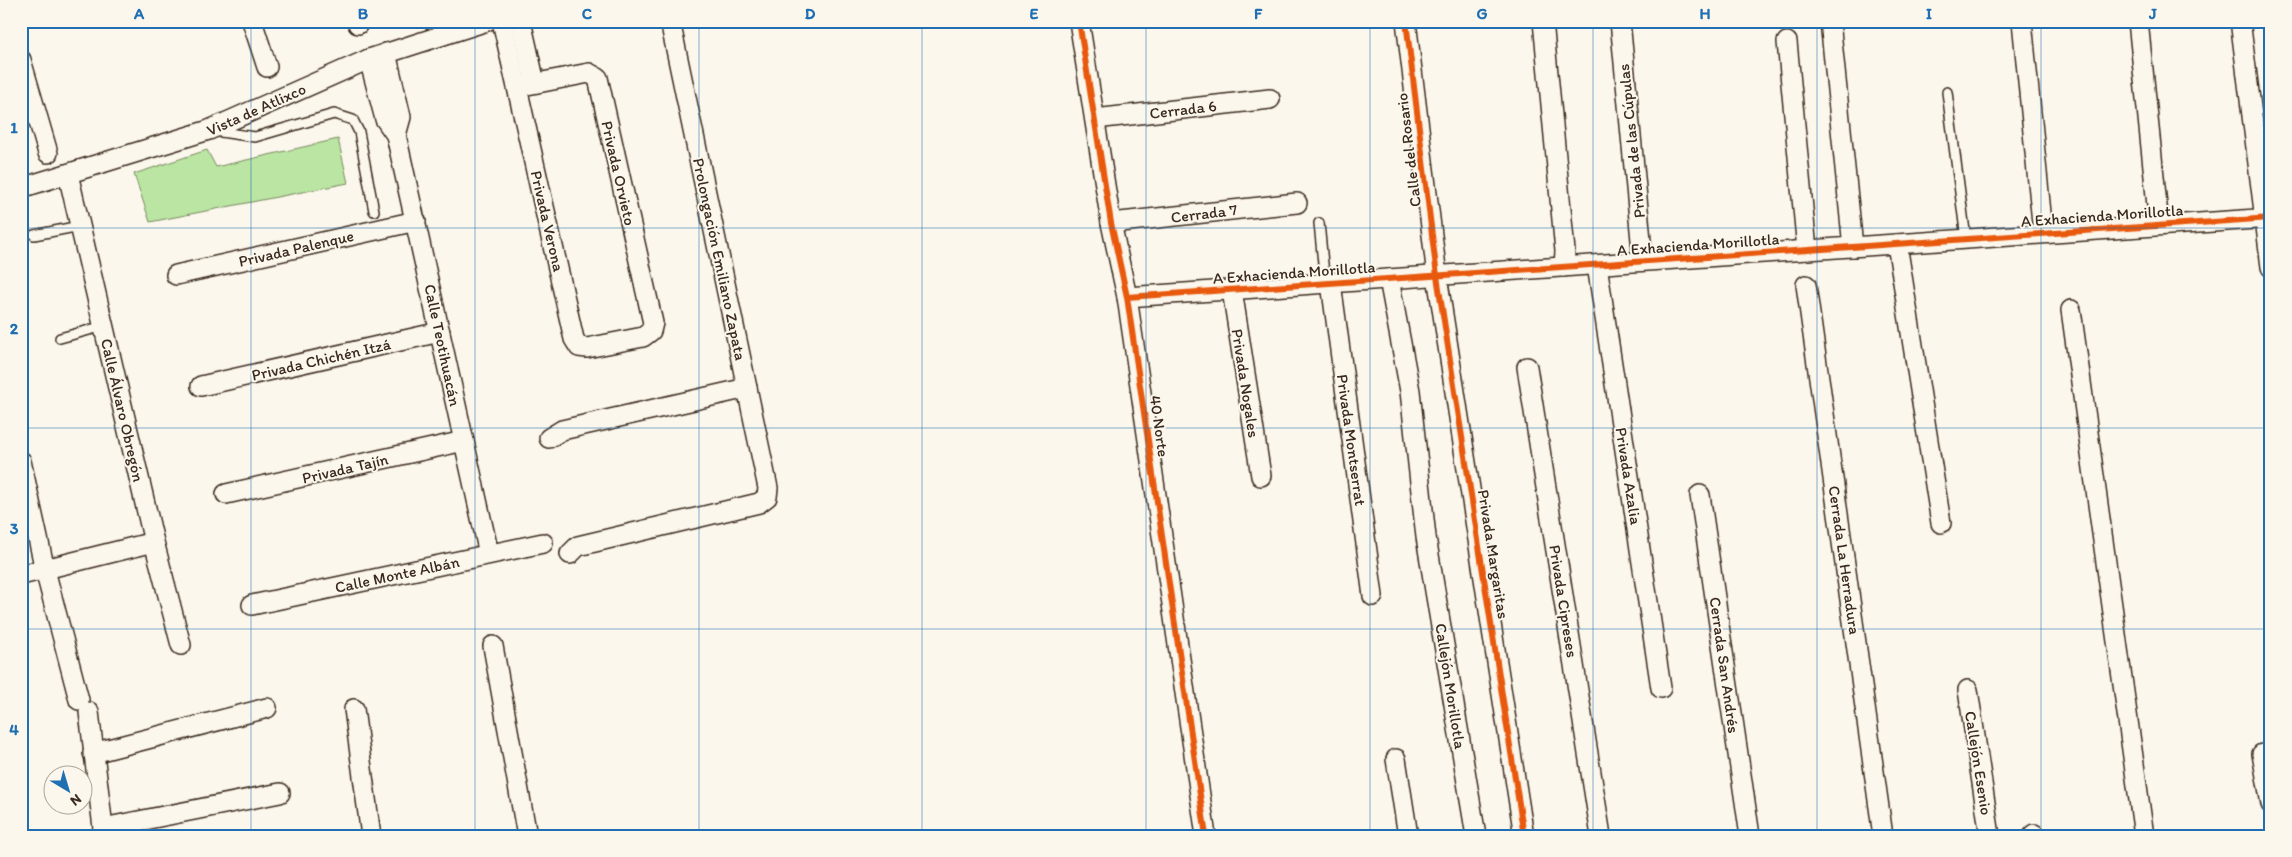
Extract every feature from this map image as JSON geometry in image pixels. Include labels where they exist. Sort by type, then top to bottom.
[{"type":"street","points":[[252,21],[267,66]]},
{"type":"street","name":"Vista de Atlixco","points":[[21,188],[209,130],[378,56],[487,21]]},
{"type":"street","name":"Privada Verona","points":[[502,21],[526,85],[574,339],[578,347],[587,348],[643,337],[651,331]]},
{"type":"street","points":[[521,21],[526,85]]},
{"type":"street","name":"Prolongación Emiliano Zapata","points":[[570,554],[578,546],[759,503],[767,497],[768,488],[670,21]]},
{"type":"street","name":"40 Norte","points":[[1079,21],[1111,224],[1127,297],[1206,836]]},
{"type":"street","name":"Calle del Rosario","points":[[1406,21],[1437,276]]},
{"type":"street","points":[[1543,21],[1566,250],[1564,267]]},
{"type":"street","name":"Privada de las Cúpulas","points":[[1620,21],[1643,261]]},
{"type":"street","points":[[1830,21],[1853,247]]},
{"type":"street","points":[[2022,21],[2043,233]]},
{"type":"street","points":[[2138,21],[2159,225]]},
{"type":"street","points":[[2241,28],[2267,218],[2271,267]]},
{"type":"street","points":[[1787,42],[1807,250]]},
{"type":"street","name":"Calle Teotihuacán","points":[[378,56],[385,119],[396,135],[489,554]]},
{"type":"street","points":[[21,60],[48,153]]},
{"type":"street","name":"Privada Orvieto","points":[[526,85],[589,73],[598,78],[653,323],[651,331]]},
{"type":"street","name":"Cerrada 6","points":[[1095,119],[1270,99]]},
{"type":"street","name":"Calle Álvaro Obregón","points":[[68,174],[154,542],[181,645]]},
{"type":"street","name":"Cerrada 7","points":[[1111,224],[1296,203]]},
{"type":"street","name":"A Exhacienda Morillotla","points":[[1127,297],[2267,218]]},
{"type":"street","name":"Privada Palenque","points":[[176,275],[416,221]]},
{"type":"street","points":[[1898,244],[1941,523]]},
{"type":"street","name":"Privada Azalia","points":[[1596,265],[1661,688]]},
{"type":"street","name":"Privada Margaritas","points":[[1437,276],[1524,836]]},
{"type":"street","name":"Callejón Morillotla","points":[[1389,279],[1410,391],[1426,537],[1476,836]]},
{"type":"street","name":"Privada Montserrat","points":[[1328,283],[1373,596]]},
{"type":"street","name":"Cerrada La Herradura","points":[[1806,285],[1883,836]]},
{"type":"street","name":"Privada Nogales","points":[[1232,290],[1261,476]]},
{"type":"street","points":[[2071,310],[2144,836]]},
{"type":"street","name":"Privada Chichén Itzá","points":[[202,386],[440,332]]},
{"type":"street","name":"Privada Cipreses","points":[[1526,367],[1600,836]]},
{"type":"street","points":[[549,438],[562,430],[747,388]]},
{"type":"street","name":"Privada Tajín","points":[[226,494],[464,441]]},
{"type":"street","points":[[21,461],[46,570],[84,706],[93,753],[103,832],[280,793]]},
{"type":"street","name":"Cerrada San Andrés","points":[[1700,495],[1750,836]]},
{"type":"street","points":[[21,575],[154,542]]},
{"type":"street","name":"Calle Monte Albán","points":[[252,605],[543,543]]},
{"type":"street","points":[[493,646],[527,836]]},
{"type":"street","name":"Callejón Esenio","points":[[1968,690],[1990,836]]},
{"type":"street","points":[[93,753],[267,708]]},
{"type":"street","points":[[354,709],[371,836]]},
{"type":"street","points":[[2262,754],[2271,804]]},
{"type":"street","points":[[1396,759],[1408,836]]},
{"type":"lane","points":[[1947,92],[1966,239]]},
{"type":"lane","points":[[209,130],[255,137],[334,114],[353,120],[358,132],[374,211]]},
{"type":"lane","points":[[1319,223],[1328,283]]},
{"type":"lane","points":[[34,235],[80,226]]},
{"type":"lane","points":[[60,338],[104,326]]},
{"type":"green space","points":[[338,139],[348,183],[150,222],[134,174],[207,150],[216,167]]},
{"type":"cycle path","points":[[1079,21],[1111,223],[1127,297],[1206,836]]},
{"type":"cycle path","points":[[1406,21],[1437,276],[1524,836]]},
{"type":"cycle path","points":[[1127,297],[2271,218]]}]
